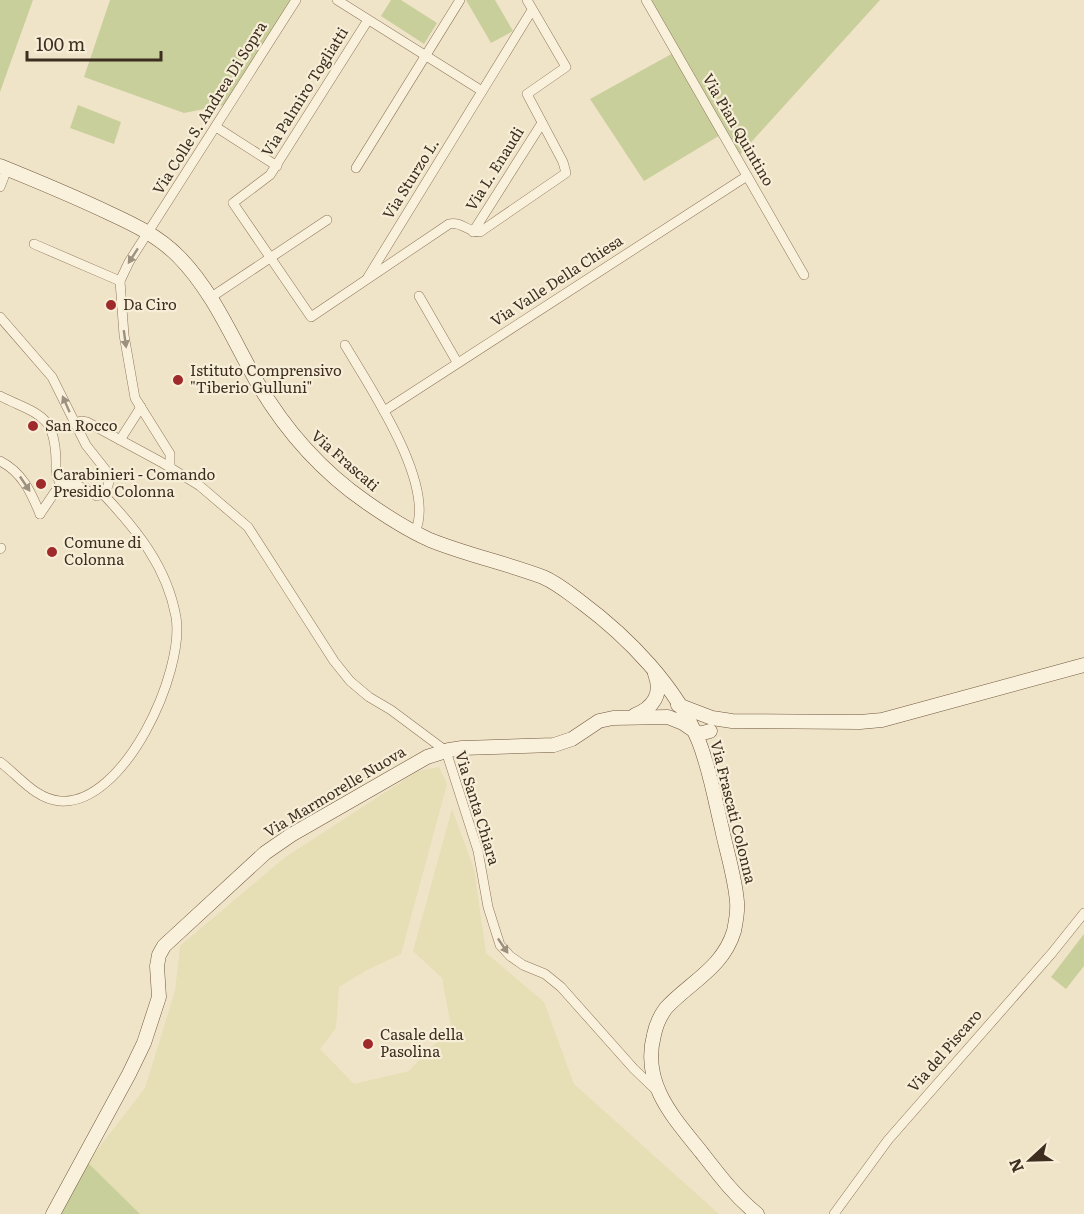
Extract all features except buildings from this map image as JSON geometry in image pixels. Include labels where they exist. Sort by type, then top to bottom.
[{"type":"street","name":"Via Colle S. Andrea Di Sopra","points":[[120,281],[129,262],[296,0]]},
{"type":"street","points":[[337,0],[482,91]]},
{"type":"street","points":[[356,168],[460,0]]},
{"type":"street","points":[[270,258],[311,317],[449,224],[460,224],[473,232],[480,232],[566,173],[565,166],[527,94],[566,67],[527,0]]},
{"type":"street","name":"Via Pian Quintino","points":[[646,0],[804,275]]},
{"type":"street","name":"Via Sturzo L.","points":[[365,282],[532,10]]},
{"type":"street","name":"Via Palmiro Togliatti","points":[[270,258],[233,203],[270,175],[277,166],[368,20]]},
{"type":"street","name":"Via L. Enaudi","points":[[473,232],[542,123]]},
{"type":"street","points":[[216,127],[277,166]]},
{"type":"street","points":[[0,187],[4,167]]},
{"type":"street","name":"Via Frascati","points":[[4,167],[149,232],[183,261],[210,298],[257,383],[290,433],[340,483],[365,502],[435,542],[554,582],[603,620],[647,662],[664,684]]},
{"type":"street","name":"Via Valle Della Chiesa","points":[[384,411],[747,176]]},
{"type":"street","points":[[210,298],[327,220]]},
{"type":"street","points":[[34,244],[120,281],[121,303],[135,398],[170,454],[170,467]]},
{"type":"street","points":[[419,296],[457,363]]},
{"type":"street","points":[[0,317],[52,377],[88,450],[110,477],[109,485],[104,493],[95,495],[75,484],[61,483]]},
{"type":"street","points":[[345,345],[384,411],[417,484],[420,515],[415,532]]},
{"type":"street","points":[[0,396],[47,422],[53,432],[57,475],[61,483]]},
{"type":"street","points":[[120,440],[141,407]]},
{"type":"street","name":"Via Santa Chiara","points":[[75,424],[85,421],[170,467],[224,504],[248,526],[334,661],[350,681],[446,751],[478,851],[488,906],[500,945],[523,965],[545,974],[561,987],[634,1070],[658,1092]]},
{"type":"street","points":[[0,461],[12,469],[24,482],[40,514],[61,483]]},
{"type":"street","points":[[0,762],[46,797],[66,801],[87,797],[107,782],[125,762],[165,692],[177,641],[172,600],[149,549],[104,493]]},
{"type":"street","name":"Via Marmorelle Nuova","points":[[631,717],[650,707],[656,698],[657,679],[647,662]]},
{"type":"street","points":[[678,705],[705,716],[741,722],[882,720],[1084,665]]},
{"type":"street","name":"Via Frascati Colonna","points":[[664,684],[692,729],[706,763],[735,887],[737,917],[731,938],[722,956],[703,977],[668,1007],[660,1018],[653,1038],[650,1057],[652,1076],[658,1092],[673,1116],[730,1188],[757,1214]]},
{"type":"street","points":[[692,729],[695,720],[705,716]]},
{"type":"street","name":"Via Marmorelle Nuova","points":[[53,1214],[144,1043],[159,997],[157,966],[164,946],[265,853],[291,835],[415,763],[446,751],[462,748],[554,745],[572,739],[602,720],[631,717],[668,717],[699,734],[710,731]]},
{"type":"street","points":[[706,763],[704,744],[710,731],[741,722]]},
{"type":"street","name":"Via del Piscaro","points":[[834,1214],[888,1140],[1084,913]]},
{"type":"shaded area","points":[[439,767],[447,784],[401,954],[365,971],[339,987],[336,1028],[320,1049],[354,1084],[409,1071],[451,1027],[442,978],[413,951],[452,809],[474,869],[486,953],[544,1002],[574,1084],[719,1214],[140,1214],[87,1163],[145,1088],[175,991],[180,946],[284,858],[418,771]]},
{"type":"green space","points":[[0,0],[33,0],[0,92]]},
{"type":"green space","points":[[110,0],[296,0],[230,104],[184,113],[84,77]]},
{"type":"green space","points":[[391,0],[401,0],[437,23],[424,44],[381,16]]},
{"type":"green space","points":[[466,0],[495,0],[513,31],[491,43]]},
{"type":"green space","points":[[646,0],[880,0],[736,159],[722,134],[644,181],[590,99],[675,52]]},
{"type":"green space","points":[[78,105],[121,122],[114,144],[70,128]]},
{"type":"green space","points":[[1084,934],[1084,966],[1066,989],[1051,977]]},
{"type":"green space","points":[[87,1162],[140,1214],[59,1214]]},
{"type":"place","name":"Da Ciro","points":[[111,305]]},
{"type":"place","name":"Istituto Comprensivo \"Tiberio Gulluni\"","points":[[178,380]]},
{"type":"place","name":"San Rocco","points":[[33,426]]},
{"type":"place","name":"Carabinieri - Comando Presidio Colonna","points":[[41,484]]},
{"type":"place","name":"Comune di Colonna","points":[[52,552]]},
{"type":"place","name":"Casale della Pasolina","points":[[368,1044]]}]
